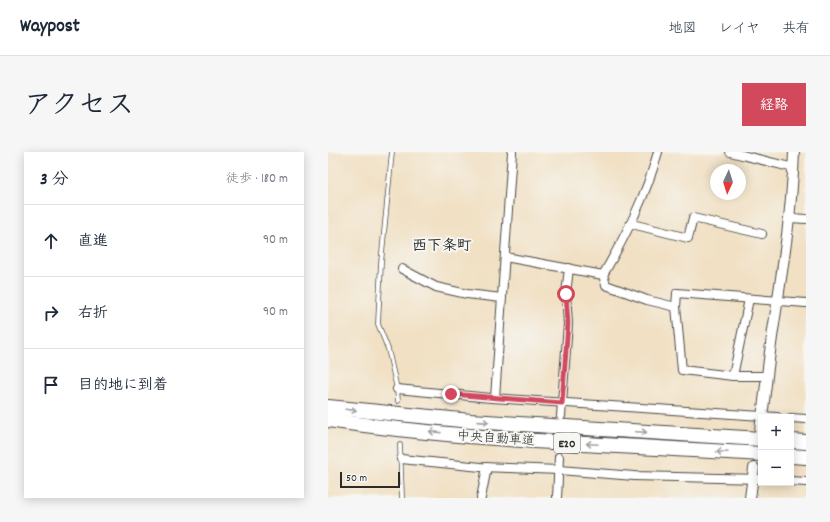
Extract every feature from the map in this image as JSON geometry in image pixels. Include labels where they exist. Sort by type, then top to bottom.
[{"type":"highway","name":"中央自動車道","points":[[328,407],[374,419],[485,437],[758,454]]},
{"type":"highway","name":"中央自動車道","points":[[328,420],[374,419],[561,428],[758,425]]},
{"type":"highway","points":[[794,441],[806,442]]},
{"type":"highway","points":[[794,456],[806,457]]},
{"type":"street","points":[[495,398],[512,152]]},
{"type":"street","points":[[658,152],[651,178],[632,224],[603,275],[606,285],[647,300],[676,307]]},
{"type":"street","points":[[730,152],[794,168]]},
{"type":"street","points":[[762,414],[790,218],[794,152]]},
{"type":"street","points":[[632,224],[688,238],[692,218],[762,234]]},
{"type":"street","points":[[790,218],[806,219]]},
{"type":"street","points":[[505,257],[603,275]]},
{"type":"street","points":[[561,416],[568,324],[566,294],[569,268]]},
{"type":"street","points":[[402,269],[436,287],[468,294],[502,298]]},
{"type":"street","points":[[767,376],[733,376],[682,370],[676,307],[677,293],[806,303]]},
{"type":"street","points":[[733,376],[749,299]]},
{"type":"street","points":[[397,389],[562,403],[758,425]]},
{"type":"street","points":[[794,418],[806,419]]},
{"type":"street","points":[[557,498],[559,457]]},
{"type":"street","points":[[401,459],[487,467],[559,470],[634,476],[757,479]]},
{"type":"street","points":[[481,498],[487,467]]},
{"type":"street","points":[[750,498],[757,479],[754,468]]},
{"type":"street","points":[[794,481],[806,482]]},
{"type":"lane","points":[[392,152],[381,263],[378,324],[388,349],[397,389],[398,401]]},
{"type":"lane","points":[[400,445],[402,498]]},
{"type":"district","name":"西下条町","points":[[442,245]]},
{"type":"route","points":[[451,394],[562,403],[568,324],[566,294]]}]
